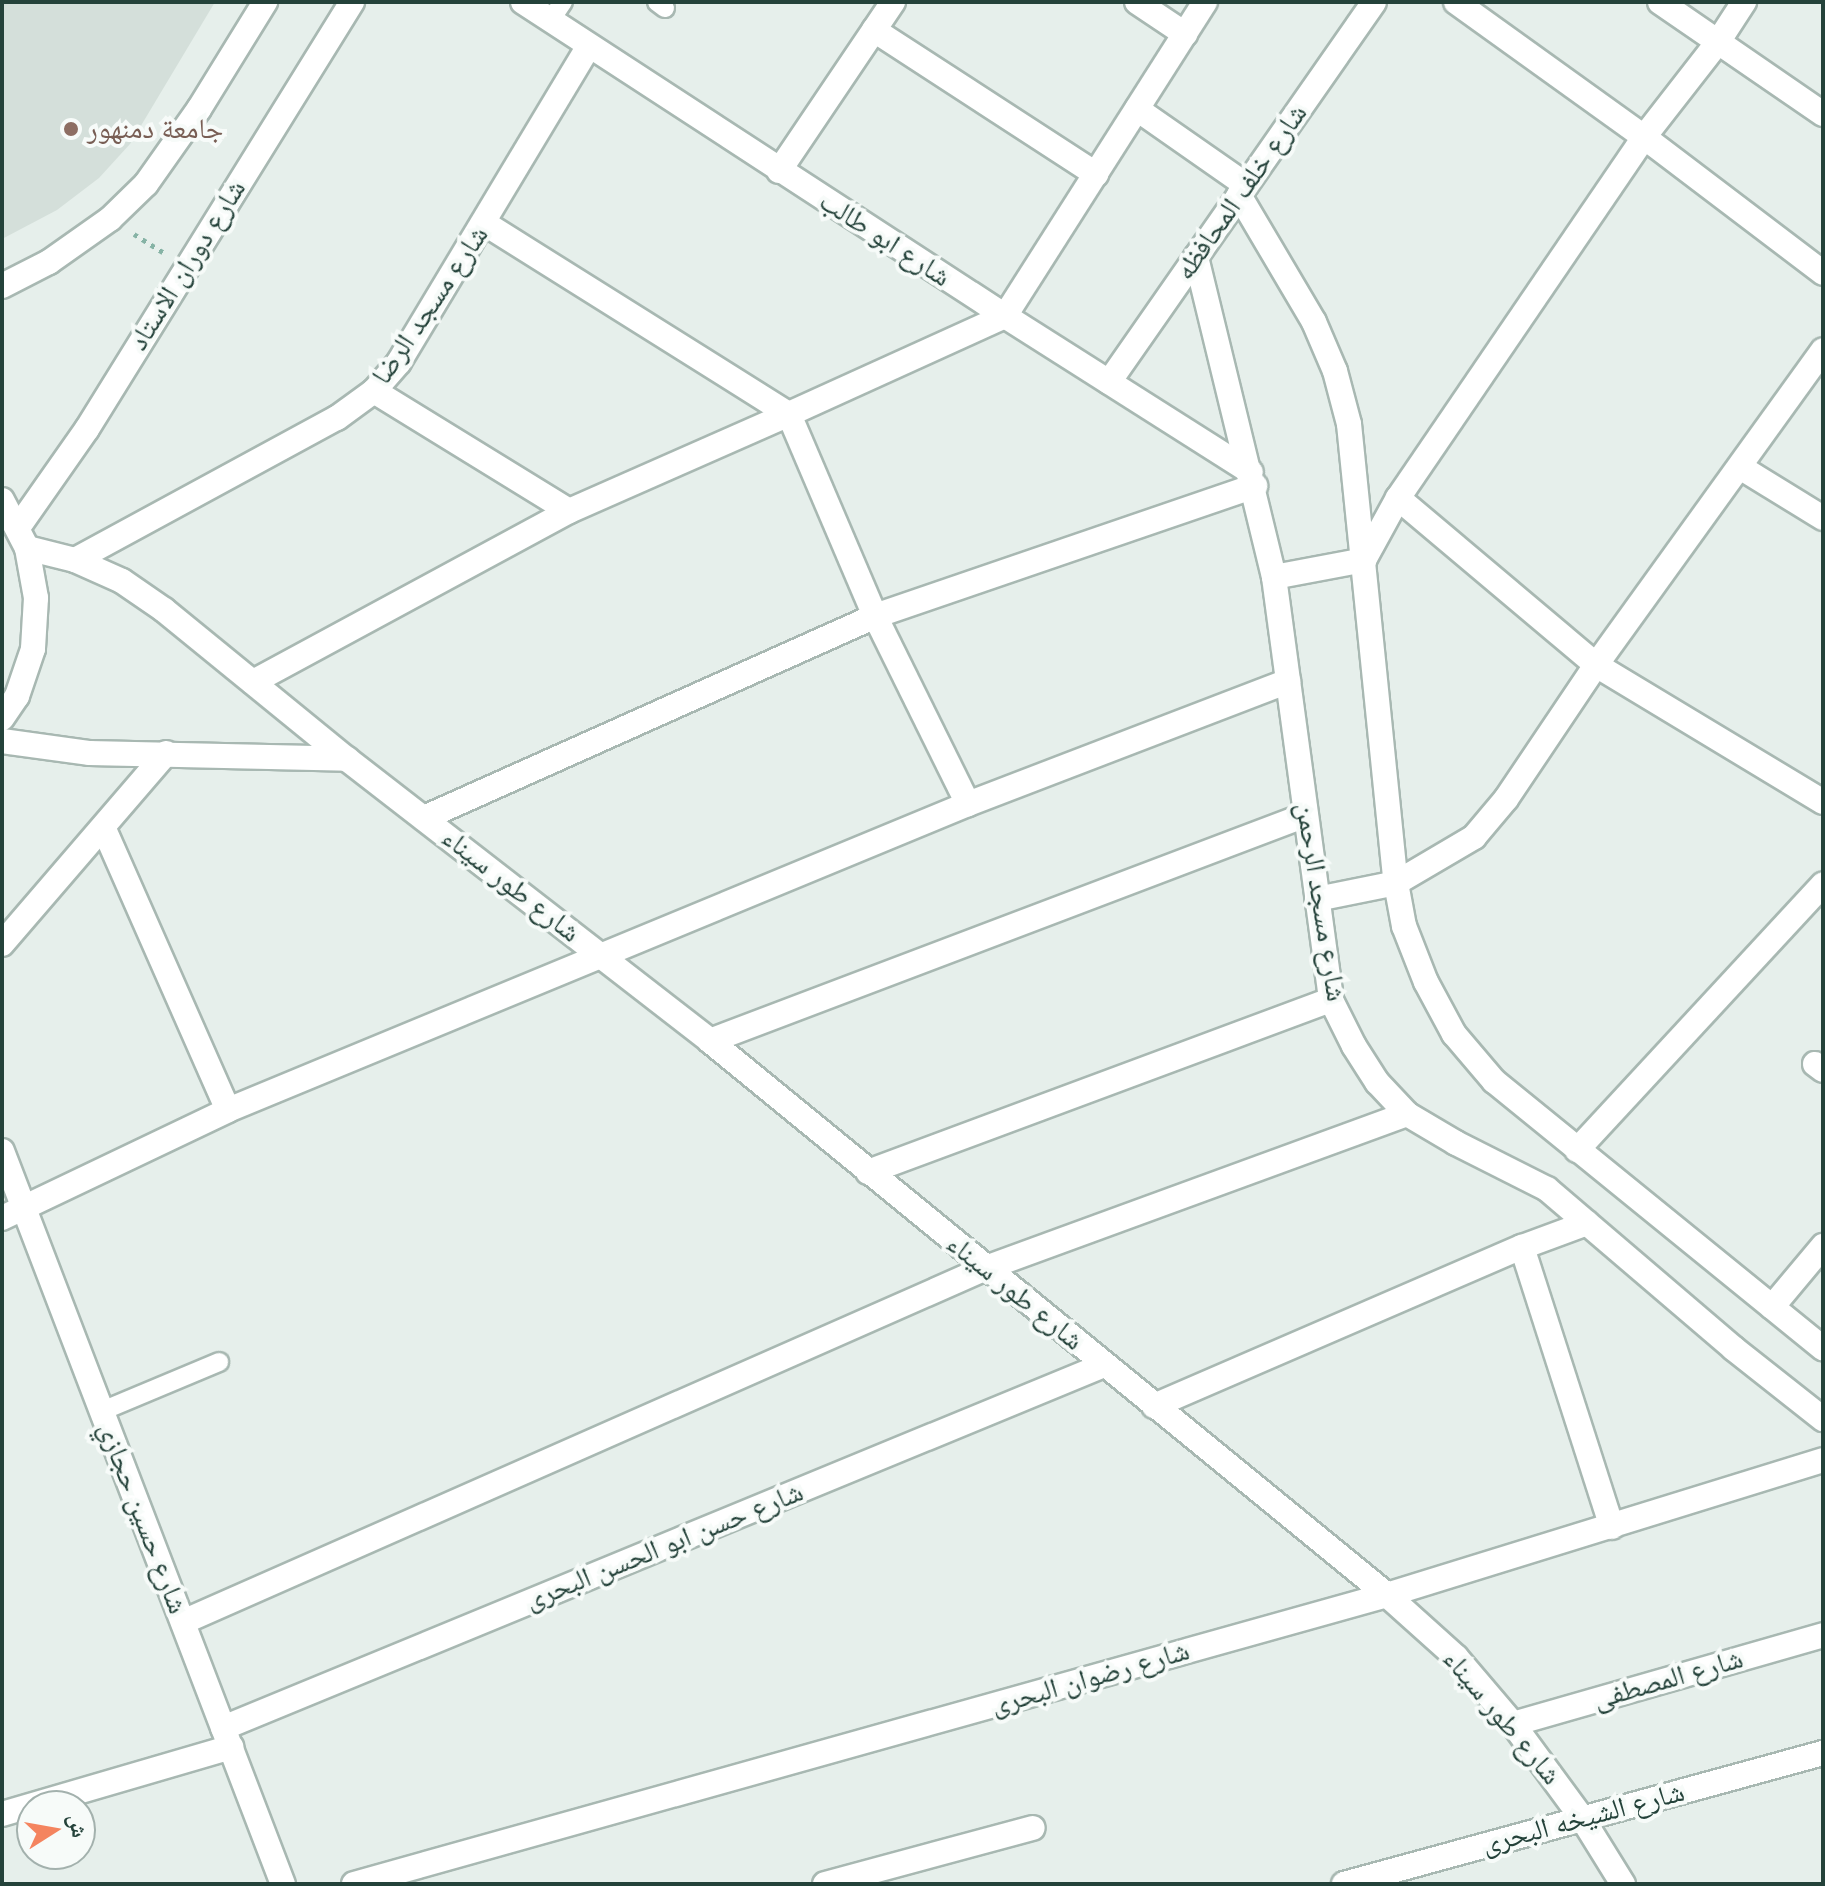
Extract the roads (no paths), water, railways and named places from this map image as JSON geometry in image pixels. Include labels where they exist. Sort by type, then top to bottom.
[{"type":"street","points":[[2,286],[49,262],[110,219],[146,184],[199,109],[265,2]]},
{"type":"street","name":"شارع دوران الاستاد","points":[[23,537],[185,266],[352,2]]},
{"type":"street","name":"شارع ابو طالب","points":[[523,2],[557,12],[588,48],[1109,382],[1253,479]]},
{"type":"street","points":[[779,171],[893,2]]},
{"type":"street","points":[[1137,2],[1185,34]]},
{"type":"street","points":[[253,682],[569,511],[1005,316],[1205,2]]},
{"type":"street","name":"شارع خلف المحافظه","points":[[1109,382],[1374,2]]},
{"type":"street","points":[[1456,2],[1644,137],[1823,273]]},
{"type":"street","points":[[1660,2],[1823,114]]},
{"type":"street","points":[[1364,560],[1398,498],[1644,137],[1718,42],[1744,2]]},
{"type":"street","points":[[874,30],[1096,174]]},
{"type":"street","name":"شارع مسجد الرضا","points":[[75,560],[337,418],[374,391],[399,362],[588,48]]},
{"type":"street","points":[[1137,109],[1242,190],[1288,274],[1335,371],[1349,424],[1396,883],[1404,926],[1426,982],[1454,1034],[1494,1081],[1823,1348]]},
{"type":"street","points":[[484,223],[789,414],[875,616],[968,804]]},
{"type":"street","name":"شارع مسجد الرحمن","points":[[1196,257],[1253,479],[1274,577],[1331,1000],[1377,1082],[1407,1114],[1456,1143],[1547,1189],[1733,1348],[1823,1419]]},
{"type":"street","points":[[1317,899],[1396,883],[1474,837],[1506,799],[1596,665],[1823,350]]},
{"type":"street","points":[[374,391],[569,511]]},
{"type":"street","points":[[1740,467],[1823,518]]},
{"type":"street","points":[[424,818],[875,616],[1253,479]]},
{"type":"street","points":[[1398,498],[1596,665],[1823,802]]},
{"type":"street","points":[[2,500],[23,537],[36,598],[33,649],[17,696],[2,718]]},
{"type":"street","name":"شارع طور سيناء","points":[[23,537],[122,581],[253,682],[347,759],[710,1041],[1387,1595],[1456,1657],[1513,1724],[1582,1818],[1623,1884]]},
{"type":"street","points":[[1274,577],[1364,560]]},
{"type":"street","points":[[13,1214],[228,1110],[968,804],[1288,681]]},
{"type":"street","points":[[2,741],[55,751],[347,759]]},
{"type":"street","points":[[2,944],[104,829],[166,753]]},
{"type":"street","points":[[710,1041],[1306,815]]},
{"type":"street","points":[[104,829],[228,1110]]},
{"type":"street","points":[[1577,1150],[1823,884]]},
{"type":"street","points":[[868,1172],[1331,1000]]},
{"type":"street","points":[[183,1622],[986,1268],[1407,1114]]},
{"type":"street","name":"شارع حسين حجازي","points":[[2,1151],[13,1214],[102,1411],[283,1884]]},
{"type":"street","points":[[1154,1406],[1522,1247],[1587,1223]]},
{"type":"street","points":[[1772,1307],[1823,1246]]},
{"type":"street","points":[[1522,1247],[1612,1527]]},
{"type":"street","name":"شارع حسن ابو الحسن البحرى","points":[[2,1814],[227,1738],[1104,1365]]},
{"type":"street","name":"شارع رضوان البحرى","points":[[354,1884],[1387,1595],[1823,1460]]},
{"type":"street","name":"شارع المصطفى","points":[[1513,1724],[1823,1635]]},
{"type":"street","name":"شارع الشيخه البحرى","points":[[1344,1884],[1823,1753]]},
{"type":"street","points":[[825,1884],[1033,1828]]},
{"type":"lane","points":[[102,1411],[219,1362]]},
{"type":"place","name":"جامعة دمنهور","points":[[71,129]]}]
